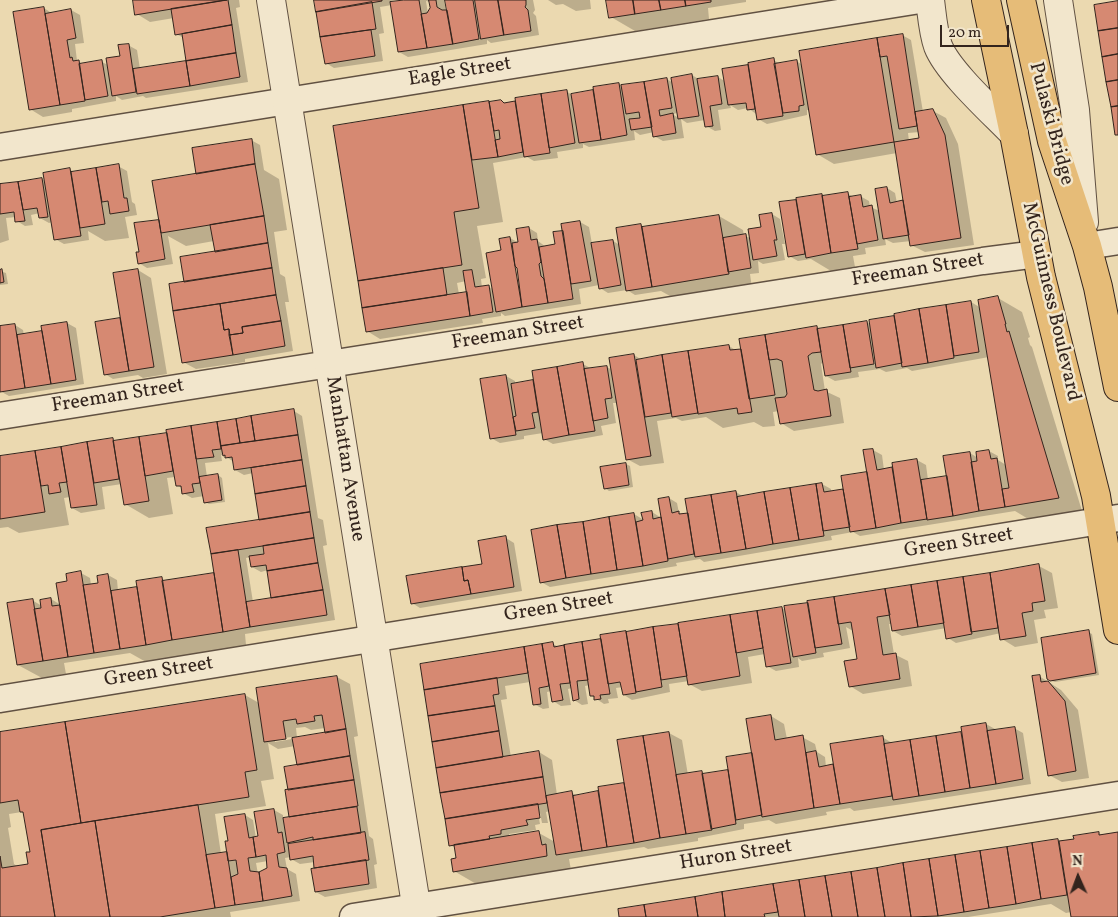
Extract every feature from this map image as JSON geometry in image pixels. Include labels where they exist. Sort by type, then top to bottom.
[{"type":"main road","name":"Pulaski Bridge","points":[[986,0],[1014,134]]},
{"type":"main road","name":"Pulaski Bridge","points":[[1021,0],[1052,141],[1087,246]]},
{"type":"main road","name":"McGuinness Boulevard","points":[[1014,134],[1037,254],[1096,496],[1109,519],[1118,630]]},
{"type":"main road","points":[[1087,246],[1098,287],[1118,387]]},
{"type":"street","name":"Manhattan Avenue","points":[[271,0],[417,912]]},
{"type":"street","name":"Eagle Street","points":[[0,147],[920,0]]},
{"type":"street","points":[[930,0],[938,46],[944,57],[970,88],[1014,134]]},
{"type":"street","points":[[1058,0],[1076,110],[1087,246],[1118,241]]},
{"type":"street","name":"Freeman Street","points":[[0,416],[963,264],[1037,254]]},
{"type":"street","name":"Green Street","points":[[0,699],[1109,519]]},
{"type":"street","name":"Huron Street","points":[[353,917],[417,912],[1118,795]]},
{"type":"building","points":[[133,0],[227,0],[135,15]]},
{"type":"building","points":[[228,0],[232,25],[175,35],[171,9]]},
{"type":"building","points":[[314,0],[382,0],[382,1],[316,12]]},
{"type":"building","points":[[419,0],[427,48],[398,52],[390,2]]},
{"type":"building","points":[[429,0],[436,0],[437,7],[447,10],[453,44],[427,48],[421,14],[427,13],[430,8]]},
{"type":"building","points":[[445,0],[473,0],[479,39],[453,44]]},
{"type":"building","points":[[475,0],[498,0],[504,35],[481,39]]},
{"type":"building","points":[[498,0],[526,0],[525,7],[528,10],[531,31],[504,35]]},
{"type":"building","points":[[606,0],[633,0],[635,14],[609,18]]},
{"type":"building","points":[[633,0],[659,0],[661,10],[635,14]]},
{"type":"building","points":[[659,0],[685,0],[686,6],[661,10]]},
{"type":"building","points":[[685,0],[711,0],[711,2],[686,6]]},
{"type":"building","points":[[1118,1],[1118,28],[1098,31],[1094,5]]},
{"type":"building","points":[[372,2],[376,29],[320,37],[316,12]]},
{"type":"building","points":[[44,7],[60,105],[29,110],[13,12]]},
{"type":"building","points":[[71,9],[76,38],[67,40],[70,58],[72,57],[73,61],[79,60],[85,101],[60,105],[45,14]]},
{"type":"building","points":[[232,25],[236,53],[186,61],[182,34]]},
{"type":"building","points":[[1118,28],[1118,54],[1102,57],[1098,31]]},
{"type":"building","points":[[371,30],[375,56],[325,64],[320,37]]},
{"type":"building","points":[[903,34],[917,126],[899,129],[887,56],[880,57],[877,38]]},
{"type":"building","points":[[877,38],[894,142],[816,155],[799,51]]},
{"type":"building","points":[[129,44],[136,92],[112,96],[106,58],[120,56],[118,45]]},
{"type":"building","points":[[236,53],[240,77],[190,86],[186,61]]},
{"type":"building","points":[[1118,54],[1118,80],[1106,82],[1102,57]]},
{"type":"building","points":[[774,58],[783,116],[757,120],[748,63]]},
{"type":"building","points":[[102,60],[108,96],[85,100],[79,64]]},
{"type":"building","points":[[797,60],[804,105],[799,106],[799,111],[783,113],[774,64]]},
{"type":"building","points":[[186,61],[190,86],[137,94],[133,69]]},
{"type":"building","points":[[748,65],[755,109],[747,110],[746,103],[728,105],[722,69]]},
{"type":"building","points":[[692,74],[699,116],[678,119],[671,78]]},
{"type":"building","points":[[718,76],[722,104],[710,106],[713,126],[705,127],[697,79]]},
{"type":"building","points":[[667,78],[672,108],[659,110],[660,116],[673,113],[676,133],[653,137],[644,82]]},
{"type":"building","points":[[1118,80],[1118,106],[1111,107],[1106,82]]},
{"type":"building","points":[[644,82],[652,127],[631,130],[629,119],[640,118],[639,112],[626,114],[621,85]]},
{"type":"building","points":[[619,83],[627,135],[601,140],[593,87]]},
{"type":"building","points":[[567,90],[575,143],[549,148],[541,94]]},
{"type":"building","points":[[593,90],[601,140],[579,143],[571,94]]},
{"type":"building","points":[[541,94],[550,153],[524,157],[515,98]]},
{"type":"building","points":[[501,100],[504,103],[515,101],[523,152],[498,157],[495,140],[500,139],[499,130],[494,131],[489,102]]},
{"type":"building","points":[[489,101],[498,157],[472,160],[463,105]]},
{"type":"building","points":[[463,105],[479,208],[454,212],[462,265],[358,281],[333,126]]},
{"type":"building","points":[[1118,106],[1118,135],[1115,135],[1111,107]]},
{"type":"building","points":[[933,109],[945,135],[961,238],[910,246],[894,142],[919,138],[915,112]]},
{"type":"building","points":[[252,139],[255,164],[196,174],[192,148]]},
{"type":"building","points":[[119,164],[124,198],[127,198],[129,211],[110,214],[108,201],[102,202],[96,168]]},
{"type":"building","points":[[255,164],[264,216],[161,233],[152,181]]},
{"type":"building","points":[[70,168],[81,236],[54,240],[43,173]]},
{"type":"building","points":[[96,168],[105,224],[80,228],[71,172]]},
{"type":"building","points":[[42,178],[48,217],[39,218],[37,208],[23,210],[18,182]]},
{"type":"building","points":[[18,182],[25,221],[15,222],[14,212],[0,214],[0,184]]},
{"type":"building","points":[[887,187],[890,203],[903,200],[909,235],[883,239],[875,189]]},
{"type":"building","points":[[848,192],[858,249],[831,253],[822,196]]},
{"type":"building","points":[[822,194],[831,253],[806,258],[796,198]]},
{"type":"building","points":[[861,195],[863,207],[872,205],[878,240],[857,244],[849,197]]},
{"type":"building","points":[[796,200],[805,254],[788,257],[779,202]]},
{"type":"building","points":[[772,213],[777,240],[774,240],[777,256],[753,260],[748,229],[761,227],[759,215]]},
{"type":"building","points":[[719,215],[729,274],[652,287],[642,227]]},
{"type":"building","points":[[264,216],[268,243],[215,252],[210,225]]},
{"type":"building","points":[[159,220],[165,259],[138,264],[136,252],[139,252],[134,223]]},
{"type":"building","points":[[580,221],[591,281],[571,284],[561,224]]},
{"type":"building","points":[[641,224],[652,287],[626,291],[616,228]]},
{"type":"building","points":[[529,227],[531,240],[537,239],[541,262],[539,264],[541,276],[544,279],[548,303],[522,307],[512,243],[518,242],[516,229]]},
{"type":"building","points":[[563,231],[573,299],[548,303],[539,247],[555,244],[553,232]]},
{"type":"building","points":[[746,234],[751,268],[728,272],[723,238]]},
{"type":"building","points":[[510,237],[522,307],[496,312],[486,253],[501,250],[499,239]]},
{"type":"building","points":[[613,240],[621,285],[599,289],[591,243]]},
{"type":"building","points":[[268,243],[272,268],[184,282],[180,257]]},
{"type":"building","points":[[272,268],[276,295],[173,311],[169,284]]},
{"type":"building","points":[[443,268],[447,295],[362,308],[358,281]]},
{"type":"building","points":[[2,269],[4,282],[0,283],[0,270]]},
{"type":"building","points":[[138,269],[154,367],[129,371],[113,273]]},
{"type":"building","points":[[472,270],[475,287],[489,285],[493,312],[470,316],[463,271]]},
{"type":"building","points":[[467,292],[470,316],[366,332],[362,308]]},
{"type":"building","points":[[276,295],[281,321],[242,327],[243,333],[229,335],[229,329],[224,330],[220,304]]},
{"type":"building","points":[[998,296],[1007,332],[1009,331],[1059,498],[1005,507],[1002,489],[1009,488],[978,300]]},
{"type":"building","points":[[971,301],[979,352],[954,356],[946,305]]},
{"type":"building","points":[[220,304],[224,330],[229,329],[233,355],[182,363],[173,311]]},
{"type":"building","points":[[946,305],[954,358],[928,363],[919,309]]},
{"type":"building","points":[[919,309],[928,363],[902,367],[894,314]]},
{"type":"building","points":[[894,316],[902,363],[876,368],[869,320]]},
{"type":"building","points":[[120,318],[129,371],[104,375],[95,322]]},
{"type":"building","points":[[281,321],[285,346],[233,355],[229,335],[243,333],[242,327]]},
{"type":"building","points":[[867,321],[874,364],[850,368],[843,325]]},
{"type":"building","points":[[67,322],[76,380],[51,384],[41,326]]},
{"type":"building","points":[[15,324],[25,388],[0,392],[0,326]]},
{"type":"building","points":[[843,325],[851,372],[825,376],[817,329]]},
{"type":"building","points":[[817,326],[821,352],[812,353],[808,356],[814,390],[827,389],[831,416],[780,424],[775,398],[785,397],[787,394],[782,361],[777,359],[769,360],[765,335]]},
{"type":"building","points":[[42,331],[51,384],[25,388],[17,335]]},
{"type":"building","points":[[765,335],[775,395],[749,399],[739,339]]},
{"type":"building","points":[[729,345],[730,350],[741,349],[752,412],[738,414],[737,408],[698,414],[688,351]]},
{"type":"building","points":[[688,351],[698,413],[672,417],[662,355]]},
{"type":"building","points":[[634,354],[651,456],[626,460],[609,358]]},
{"type":"building","points":[[662,355],[671,413],[645,417],[636,360]]},
{"type":"building","points":[[583,362],[595,431],[569,435],[557,367]]},
{"type":"building","points":[[607,366],[612,398],[605,399],[608,418],[593,421],[584,369]]},
{"type":"building","points":[[557,367],[569,435],[543,440],[532,371]]},
{"type":"building","points":[[506,375],[516,435],[490,439],[480,379]]},
{"type":"building","points":[[533,380],[538,412],[532,413],[535,428],[516,431],[513,417],[516,416],[511,384]]},
{"type":"building","points":[[294,409],[298,435],[255,441],[251,416]]},
{"type":"building","points":[[251,416],[255,441],[240,443],[236,419]]},
{"type":"building","points":[[236,419],[240,443],[221,446],[217,422]]},
{"type":"building","points":[[217,422],[221,449],[212,450],[214,457],[196,459],[191,426]]},
{"type":"building","points":[[191,426],[200,483],[192,484],[194,492],[182,494],[181,486],[176,486],[166,430]]},
{"type":"building","points":[[167,433],[173,471],[145,476],[139,437]]},
{"type":"building","points":[[298,435],[302,460],[234,470],[232,457],[225,458],[225,455],[223,456],[221,446]]},
{"type":"building","points":[[139,437],[149,501],[124,505],[113,441]]},
{"type":"building","points":[[113,438],[119,479],[94,483],[87,442]]},
{"type":"building","points":[[87,442],[97,505],[71,508],[61,447]]},
{"type":"building","points":[[61,447],[67,482],[59,483],[61,492],[49,494],[48,485],[41,486],[35,451]]},
{"type":"building","points":[[873,449],[877,470],[892,467],[901,523],[876,528],[863,450]]},
{"type":"building","points":[[989,450],[991,459],[997,458],[1005,507],[979,511],[971,462],[977,461],[976,452]]},
{"type":"building","points":[[35,451],[45,512],[0,519],[0,456]]},
{"type":"building","points":[[970,452],[979,511],[953,516],[943,456]]},
{"type":"building","points":[[917,459],[927,519],[901,523],[892,463]]},
{"type":"building","points":[[302,460],[306,486],[255,494],[251,468]]},
{"type":"building","points":[[626,463],[629,485],[604,489],[600,467]]},
{"type":"building","points":[[867,472],[876,528],[850,532],[841,476]]},
{"type":"building","points":[[218,474],[222,500],[204,503],[199,477]]},
{"type":"building","points":[[947,476],[953,516],[927,520],[921,480]]},
{"type":"building","points":[[822,483],[824,492],[843,489],[850,527],[823,531],[816,484]]},
{"type":"building","points":[[816,484],[824,536],[799,540],[790,488]]},
{"type":"building","points":[[306,486],[310,512],[259,520],[255,494]]},
{"type":"building","points":[[790,488],[799,540],[773,544],[764,492]]},
{"type":"building","points":[[736,491],[746,549],[721,553],[711,495]]},
{"type":"building","points":[[764,492],[773,544],[746,549],[737,497]]},
{"type":"building","points":[[711,495],[721,553],[695,557],[685,499]]},
{"type":"building","points":[[669,497],[672,513],[679,511],[679,514],[688,513],[694,554],[668,559],[658,499]]},
{"type":"building","points":[[652,511],[653,519],[661,517],[668,561],[643,566],[636,522],[643,520],[641,513]]},
{"type":"building","points":[[310,512],[314,538],[211,554],[206,528]]},
{"type":"building","points":[[634,513],[643,566],[617,570],[609,517]]},
{"type":"building","points":[[609,517],[617,570],[591,574],[583,522]]},
{"type":"building","points":[[583,522],[591,574],[566,578],[557,525]]},
{"type":"building","points":[[557,525],[566,578],[540,583],[531,530]]},
{"type":"building","points":[[506,536],[514,587],[471,594],[468,580],[464,581],[462,567],[482,564],[478,541]]},
{"type":"building","points":[[314,538],[318,563],[267,571],[266,565],[251,567],[249,556],[264,554],[263,546]]},
{"type":"building","points":[[238,550],[250,627],[223,632],[211,554]]},
{"type":"building","points":[[318,563],[323,590],[271,598],[267,571]]},
{"type":"building","points":[[1039,564],[1045,601],[1032,603],[1033,611],[1022,613],[1026,636],[1000,640],[990,573]]},
{"type":"building","points":[[462,567],[464,581],[468,580],[471,594],[411,604],[406,576]]},
{"type":"building","points":[[81,571],[94,653],[68,657],[56,583],[67,581],[66,574]]},
{"type":"building","points":[[214,573],[223,632],[172,640],[162,581]]},
{"type":"building","points":[[990,573],[998,628],[971,632],[963,577]]},
{"type":"building","points":[[108,574],[120,649],[94,653],[83,585],[98,583],[97,576]]},
{"type":"building","points":[[162,577],[172,640],[146,645],[136,581]]},
{"type":"building","points":[[963,577],[972,634],[946,639],[937,581]]},
{"type":"building","points":[[937,581],[944,623],[918,627],[911,585]]},
{"type":"building","points":[[911,585],[918,627],[892,631],[885,589]]},
{"type":"building","points":[[137,587],[146,645],[120,649],[111,591]]},
{"type":"building","points":[[885,589],[890,615],[877,617],[883,655],[896,653],[900,679],[849,687],[844,661],[857,659],[851,622],[838,624],[834,597]]},
{"type":"building","points":[[323,590],[327,615],[250,627],[246,602]]},
{"type":"building","points":[[834,597],[842,644],[815,648],[807,601]]},
{"type":"building","points":[[51,598],[52,606],[60,605],[68,657],[43,661],[34,609],[41,608],[40,600]]},
{"type":"building","points":[[33,599],[43,661],[17,665],[7,603]]},
{"type":"building","points":[[808,603],[816,653],[793,657],[784,606]]},
{"type":"building","points":[[782,607],[791,663],[766,667],[757,611]]},
{"type":"building","points":[[757,611],[763,648],[736,653],[730,615]]},
{"type":"building","points":[[730,615],[740,676],[688,685],[678,623]]},
{"type":"building","points":[[678,624],[687,676],[661,680],[653,627]]},
{"type":"building","points":[[653,627],[662,687],[636,692],[626,632]]},
{"type":"building","points":[[1089,630],[1096,673],[1050,681],[1047,679],[1041,638]]},
{"type":"building","points":[[626,631],[636,693],[623,695],[620,682],[608,684],[600,635]]},
{"type":"building","points":[[601,639],[610,694],[600,695],[601,699],[594,700],[594,696],[590,696],[582,642]]},
{"type":"building","points":[[553,642],[554,647],[564,645],[570,683],[560,684],[563,700],[552,702],[542,644]]},
{"type":"building","points":[[582,642],[588,680],[577,681],[579,699],[573,701],[564,645]]},
{"type":"building","points":[[542,644],[549,686],[539,688],[541,704],[533,705],[524,647]]},
{"type":"building","points":[[524,647],[528,673],[424,690],[420,664]]},
{"type":"building","points":[[1040,675],[1041,682],[1048,681],[1065,701],[1076,771],[1048,776],[1032,676]]},
{"type":"building","points":[[337,676],[346,729],[325,733],[322,715],[314,716],[315,721],[297,724],[296,719],[283,721],[286,739],[264,742],[256,688]]},
{"type":"building","points":[[497,678],[499,694],[493,695],[495,706],[428,716],[424,690]]},
{"type":"building","points":[[245,694],[257,770],[245,772],[249,797],[81,823],[65,722]]},
{"type":"building","points":[[495,706],[499,731],[432,742],[428,716]]},
{"type":"building","points":[[771,715],[775,740],[803,735],[814,808],[762,817],[746,719]]},
{"type":"building","points":[[65,722],[81,823],[41,830],[55,917],[0,917],[0,856],[2,868],[28,864],[26,852],[30,852],[23,812],[20,812],[18,800],[0,803],[0,732]]},
{"type":"building","points":[[986,723],[996,784],[970,788],[961,727]]},
{"type":"building","points":[[1015,727],[1023,779],[996,784],[987,731]]},
{"type":"building","points":[[346,729],[350,756],[297,765],[292,738]]},
{"type":"building","points":[[499,731],[503,757],[436,768],[432,742]]},
{"type":"building","points":[[669,732],[686,834],[660,838],[643,736]]},
{"type":"building","points":[[961,732],[970,788],[945,792],[936,736]]},
{"type":"building","points":[[643,736],[660,838],[634,843],[617,740]]},
{"type":"building","points":[[883,736],[892,796],[840,804],[830,744]]},
{"type":"building","points":[[936,736],[945,792],[919,796],[910,740]]},
{"type":"building","points":[[910,740],[919,796],[893,800],[884,744]]},
{"type":"building","points":[[539,751],[543,777],[440,793],[436,768]]},
{"type":"building","points":[[816,751],[819,767],[833,764],[840,804],[814,808],[806,753]]},
{"type":"building","points":[[752,753],[762,815],[736,820],[726,757]]},
{"type":"building","points":[[350,756],[354,780],[288,790],[284,767]]},
{"type":"building","points":[[728,770],[736,824],[711,829],[702,774]]},
{"type":"building","points":[[702,771],[712,830],[686,834],[676,775]]},
{"type":"building","points":[[543,777],[547,803],[445,819],[440,793]]},
{"type":"building","points":[[354,780],[358,806],[289,817],[285,790]]},
{"type":"building","points":[[624,783],[634,843],[607,847],[598,787]]},
{"type":"building","points":[[572,791],[582,851],[556,855],[546,796]]},
{"type":"building","points":[[598,791],[607,847],[582,851],[573,796]]},
{"type":"building","points":[[538,804],[540,818],[526,820],[528,825],[501,830],[501,834],[489,836],[490,839],[449,846],[445,819]]},
{"type":"building","points":[[198,805],[215,908],[160,917],[110,917],[95,821]]},
{"type":"building","points":[[357,807],[361,833],[313,840],[313,837],[287,843],[283,818]]},
{"type":"building","points":[[274,809],[278,833],[282,832],[285,852],[277,854],[279,867],[287,868],[292,896],[263,901],[259,872],[267,868],[266,855],[256,857],[253,837],[258,836],[254,812]]},
{"type":"building","points":[[245,814],[249,838],[253,837],[256,857],[248,858],[250,871],[259,872],[263,901],[235,905],[231,877],[238,874],[236,860],[228,861],[225,841],[228,841],[224,817]]},
{"type":"building","points":[[95,821],[110,917],[55,917],[41,830]]},
{"type":"building","points":[[539,831],[542,845],[546,844],[547,856],[453,872],[451,859],[456,858],[454,845]]},
{"type":"building","points":[[365,832],[369,860],[314,868],[313,856],[290,860],[288,844]]},
{"type":"building","points":[[1099,832],[1099,835],[1118,832],[1118,917],[1071,917],[1059,841],[1074,839],[1073,836]]},
{"type":"building","points":[[1058,839],[1067,895],[1041,899],[1032,843]]},
{"type":"building","points":[[1032,843],[1041,899],[1016,904],[1007,847]]},
{"type":"building","points":[[1007,847],[1016,904],[989,908],[980,851]]},
{"type":"building","points":[[980,851],[989,908],[964,912],[955,855]]},
{"type":"building","points":[[227,852],[235,905],[215,908],[206,855]]},
{"type":"building","points":[[955,855],[964,912],[938,916],[929,859]]},
{"type":"building","points":[[929,859],[938,916],[911,917],[903,863]]},
{"type":"building","points":[[366,860],[369,884],[315,892],[311,869]]},
{"type":"building","points":[[903,863],[911,917],[885,917],[877,868]]},
{"type":"building","points":[[877,868],[885,917],[858,917],[851,872]]},
{"type":"building","points":[[851,872],[858,917],[832,917],[825,876]]},
{"type":"building","points":[[825,876],[832,917],[805,917],[799,880]]},
{"type":"building","points":[[799,880],[805,917],[779,917],[773,884]]},
{"type":"building","points":[[773,884],[778,912],[764,914],[765,917],[725,917],[722,892]]},
{"type":"building","points":[[722,892],[725,917],[698,917],[695,897]]},
{"type":"building","points":[[695,897],[698,917],[646,917],[644,905]]},
{"type":"building","points":[[644,905],[646,917],[619,917],[618,909]]}]
